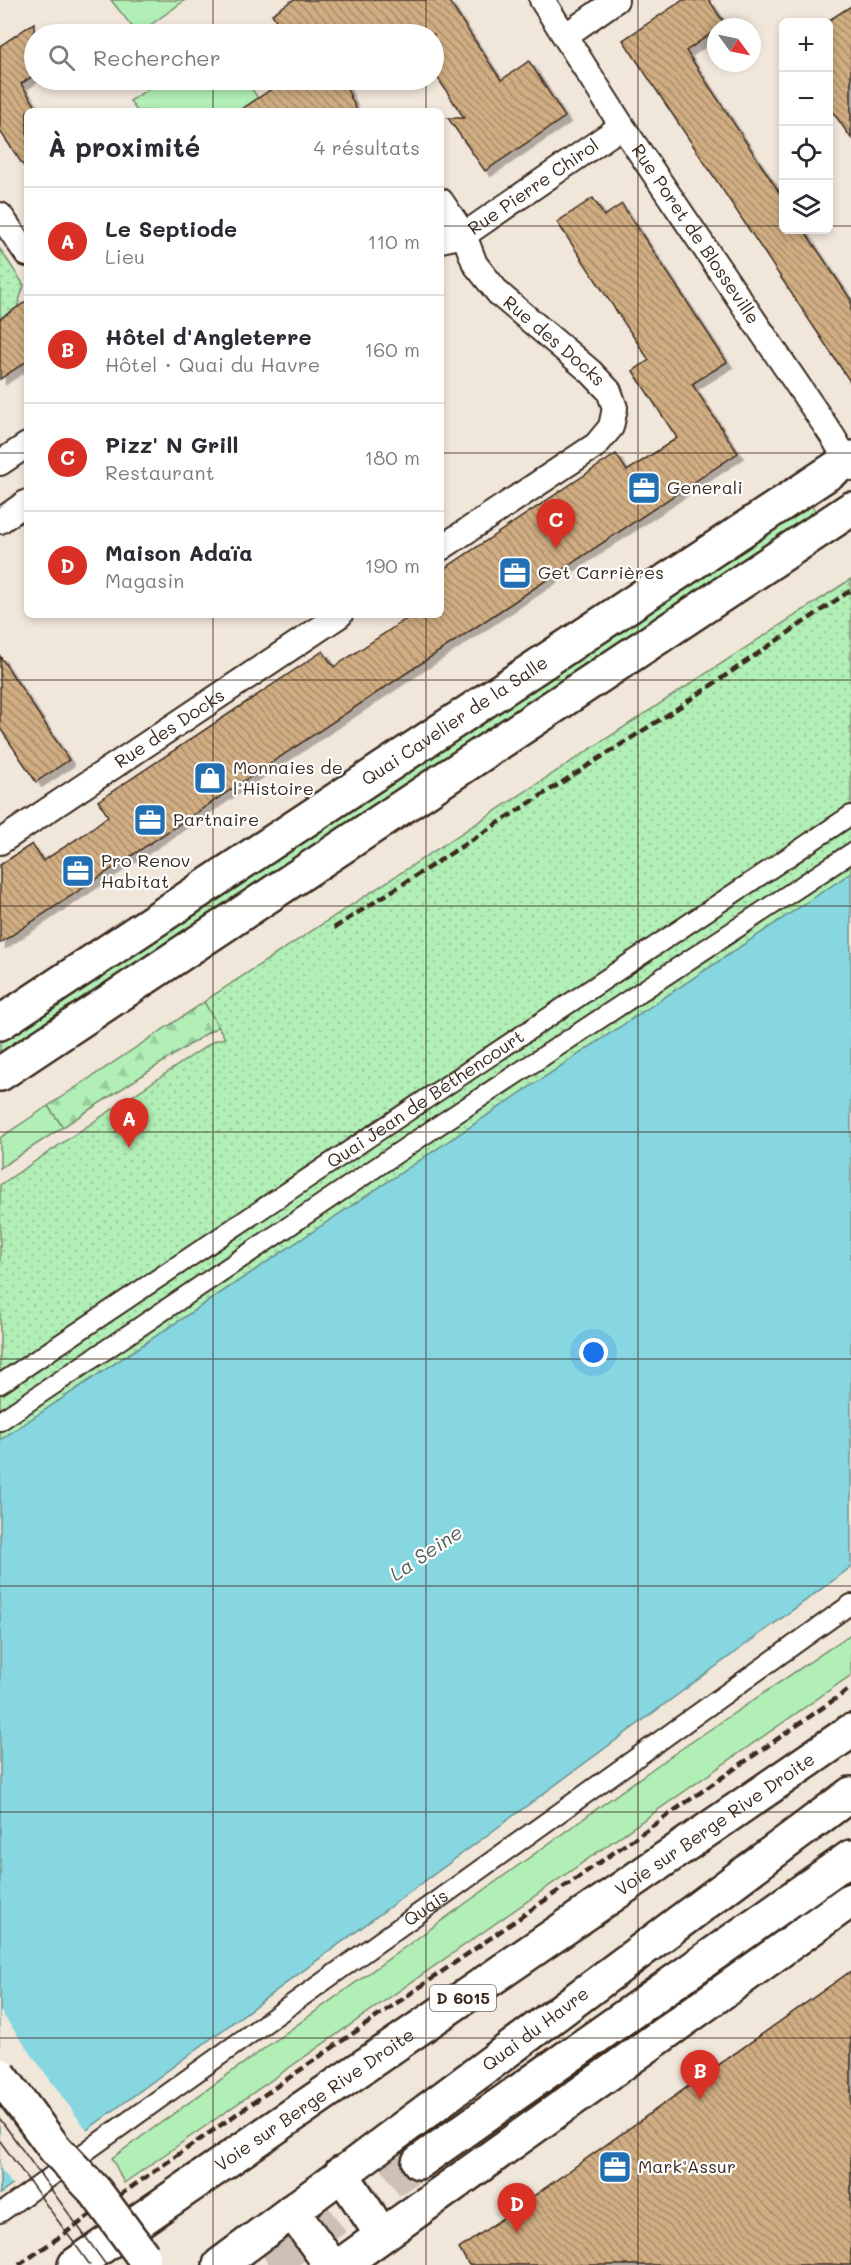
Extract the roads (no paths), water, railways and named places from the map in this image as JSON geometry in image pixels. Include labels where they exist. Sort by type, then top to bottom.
[{"type":"main road","name":"Quai Cavelier de la Salle","points":[[0,1023],[850,462]]},
{"type":"main road","points":[[0,1074],[848,507]]},
{"type":"main road","name":"Voie sur Berge Rive Droite","points":[[75,2265],[851,1731]]},
{"type":"main road","name":"Quai du Havre","points":[[220,2265],[851,1794]]},
{"type":"main road","points":[[419,2162],[851,1857]]},
{"type":"main road","points":[[341,2265],[851,1900]]},
{"type":"main road","points":[[0,2075],[55,2149],[95,2191],[147,2260]]},
{"type":"main road","points":[[341,2173],[382,2235]]},
{"type":"main road","points":[[292,2211],[331,2265]]},
{"type":"street","name":"Rue Poret de Blosseville","points":[[542,0],[622,126],[850,462]]},
{"type":"street","points":[[565,36],[616,0]]},
{"type":"street","name":"Rue Pierre Chirol","points":[[452,237],[622,126]]},
{"type":"street","name":"Rue des Docks","points":[[444,211],[452,237],[499,294],[591,372],[609,391],[615,408],[611,427],[596,445],[444,546]]},
{"type":"street","points":[[0,215],[24,250]]},
{"type":"street","points":[[0,463],[24,447]]},
{"type":"street","points":[[0,521],[24,504]]},
{"type":"street","name":"Rue des Docks","points":[[0,842],[336,618]]},
{"type":"street","name":"Quai Jean de Béthencourt","points":[[0,1384],[851,815]]},
{"type":"street","name":"Quai Jean de Béthencourt","points":[[0,1421],[420,1138],[851,853]]},
{"type":"street","name":"Quais","points":[[0,2213],[851,1604]]},
{"type":"water","name":"La Seine","points":[[851,873],[851,1567],[0,2194],[0,1440]]},
{"type":"tunnel","points":[[269,2265],[419,2162]]},
{"type":"tram line","points":[[0,2119],[106,2265]]},
{"type":"tram line","points":[[0,2141],[90,2265]]},
{"type":"railway","points":[[334,928],[675,710],[851,590]]},
{"type":"railway","points":[[19,2265],[851,1688]]},
{"type":"place","name":"Generali","points":[[644,488]]},
{"type":"place","name":"Pizz' N Grill","points":[[556,549]]},
{"type":"place","name":"Get Carrières","points":[[515,573]]},
{"type":"place","name":"Monnaies de l’Histoire","points":[[210,778]]},
{"type":"place","name":"Partnaire","points":[[150,820]]},
{"type":"place","name":"Pro Renov Habitat","points":[[78,871]]},
{"type":"place","name":"Le Septiode","points":[[129,1148]]},
{"type":"place","name":"Hôtel d'Angleterre","points":[[700,2100]]},
{"type":"place","name":"Mark’Assur","points":[[615,2167]]},
{"type":"place","name":"Maison Adaïa","points":[[517,2233]]}]
